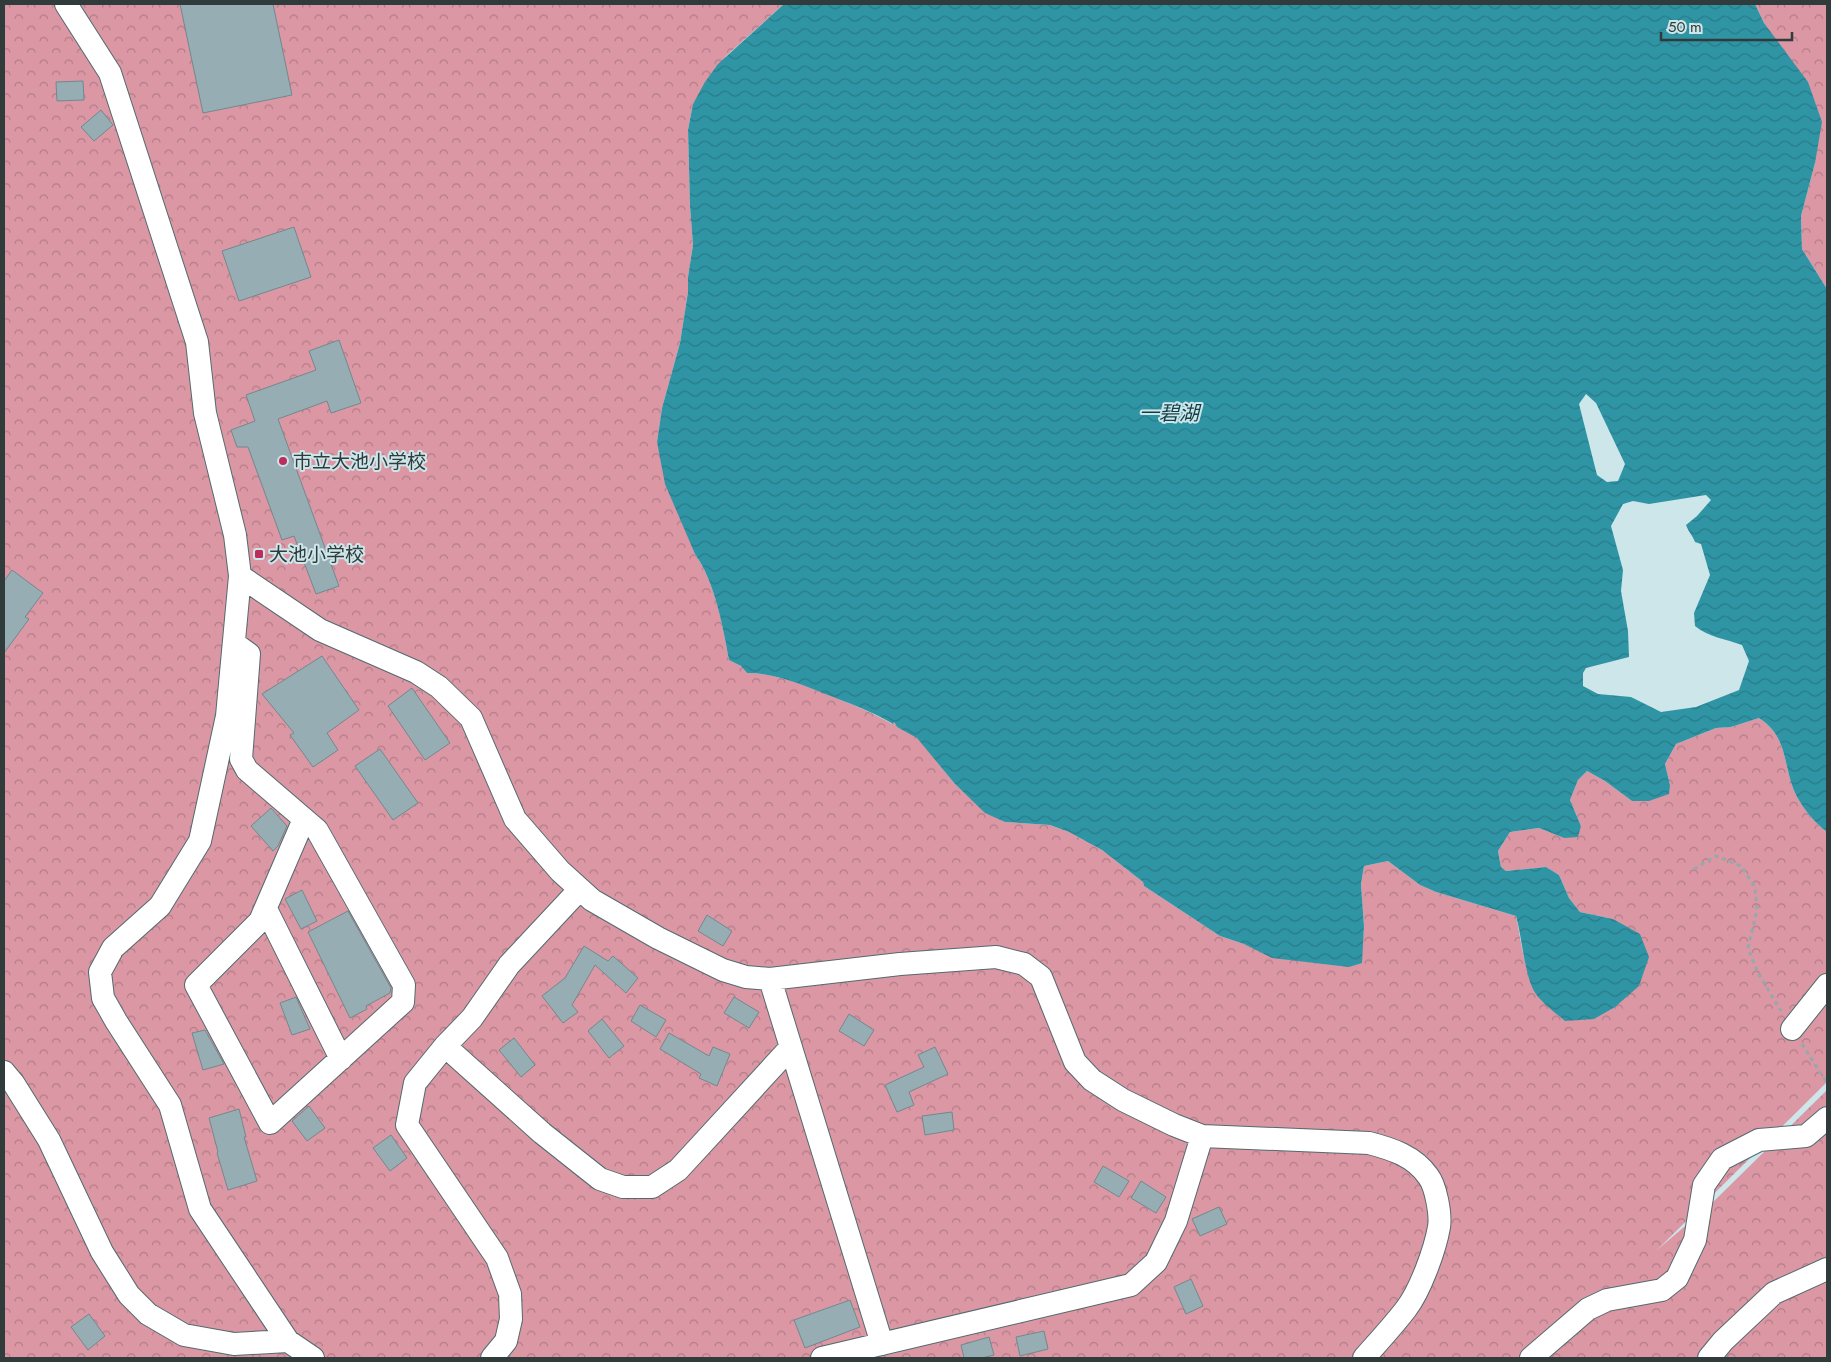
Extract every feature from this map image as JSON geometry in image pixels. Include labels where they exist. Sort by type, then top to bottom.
[{"type":"street","points":[[66,4],[110,73],[198,342],[205,413],[235,536],[240,576],[227,716],[200,841],[160,906],[113,948],[100,972],[103,998],[116,1022],[170,1105],[200,1208],[288,1341],[313,1358]]},
{"type":"street","points":[[240,576],[320,630],[416,672],[439,687],[471,718],[516,819],[560,871],[592,900],[658,938],[723,970],[746,977],[770,980],[900,964],[996,957],[1024,964],[1041,977],[1075,1062],[1092,1080],[1123,1100],[1174,1125],[1202,1136],[1370,1143],[1395,1150],[1410,1158],[1428,1175],[1435,1188],[1439,1225],[1429,1263],[1408,1307],[1364,1358]]},
{"type":"street","points":[[234,643],[249,654],[242,759],[247,770],[317,830],[404,985],[404,1002],[270,1123],[196,985],[260,921],[304,819]]},
{"type":"street","points":[[492,1358],[506,1341],[511,1319],[510,1294],[498,1258],[407,1125],[415,1083],[445,1046],[472,1018],[509,965],[580,889]]},
{"type":"street","points":[[266,909],[341,1059]]},
{"type":"street","points":[[770,980],[882,1344]]},
{"type":"street","points":[[1792,1029],[1827,985]]},
{"type":"street","points":[[445,1046],[542,1133],[600,1179],[623,1187],[652,1187],[678,1170],[791,1047]]},
{"type":"street","points":[[4,1072],[14,1084],[49,1140],[102,1252],[129,1296],[148,1314],[184,1335],[234,1344],[288,1341]]},
{"type":"street","points":[[1531,1358],[1588,1309],[1607,1300],[1662,1290],[1678,1278],[1696,1240],[1704,1185],[1722,1159],[1759,1140],[1806,1136],[1827,1118]]},
{"type":"street","points":[[822,1358],[1131,1285],[1156,1262],[1176,1221],[1202,1136]]},
{"type":"street","points":[[1709,1358],[1723,1340],[1774,1293],[1827,1269]]},
{"type":"path","points":[[1694,869],[1716,856],[1741,866],[1755,887],[1757,910],[1748,948],[1758,973],[1827,1083]]},
{"type":"green space","points":[[4,4],[784,4],[726,56],[693,104],[688,130],[693,245],[688,277],[688,292],[680,343],[662,408],[657,442],[695,554],[713,591],[729,660],[741,666],[747,673],[789,680],[853,705],[892,724],[893,721],[897,727],[917,737],[955,784],[970,798],[1005,822],[1050,825],[1069,832],[1102,850],[1143,882],[1144,886],[1220,936],[1290,959],[1308,962],[1361,963],[1364,926],[1361,884],[1364,866],[1388,861],[1420,885],[1436,892],[1516,916],[1528,972],[1543,1002],[1613,919],[1580,912],[1569,898],[1559,875],[1546,867],[1506,871],[1501,867],[1498,851],[1510,832],[1539,828],[1564,838],[1581,826],[1570,800],[1578,780],[1587,771],[1605,781],[1632,801],[1670,785],[1665,764],[1676,744],[1716,728],[1731,727],[1759,718],[1769,726],[1781,744],[1792,786],[1797,797],[1810,816],[1827,832],[1827,1082],[1657,1250],[1711,1204],[1827,1090],[1827,1358],[4,1358]]},
{"type":"green space","points":[[1755,4],[1827,4],[1827,289],[1802,249],[1801,216],[1815,163],[1764,23]]},
{"type":"water","name":"一碧湖","points":[[784,4],[1755,4],[1764,23],[1808,82],[1822,122],[1815,163],[1801,216],[1802,249],[1827,289],[1827,832],[1810,816],[1797,797],[1792,786],[1781,744],[1769,726],[1759,718],[1731,727],[1716,728],[1676,744],[1665,764],[1670,785],[1669,794],[1649,801],[1632,801],[1605,781],[1587,771],[1578,780],[1570,800],[1581,826],[1578,837],[1564,838],[1539,828],[1510,832],[1498,851],[1501,867],[1506,871],[1546,867],[1559,875],[1569,898],[1580,912],[1613,919],[1640,934],[1649,957],[1639,986],[1615,1007],[1594,1019],[1565,1021],[1544,1003],[1534,991],[1528,974],[1516,916],[1436,892],[1420,885],[1388,861],[1364,866],[1361,884],[1364,926],[1362,963],[1349,967],[1272,958],[1244,944],[1220,936],[1144,886],[1143,882],[1102,850],[1069,832],[1050,825],[1005,822],[985,813],[955,784],[917,738],[897,727],[894,722],[893,724],[860,708],[796,683],[777,677],[747,673],[741,666],[729,660],[713,591],[665,484],[657,442],[662,408],[680,343],[693,245],[688,130],[693,104],[718,64]],"holes":[[[1586,394],[1596,403],[1625,464],[1618,481],[1607,482],[1597,475],[1579,404]],[[1706,495],[1711,500],[1686,525],[1695,542],[1701,544],[1710,575],[1694,613],[1695,626],[1711,635],[1742,645],[1749,661],[1739,690],[1696,707],[1661,712],[1631,697],[1598,694],[1583,686],[1583,673],[1586,668],[1629,657],[1628,631],[1621,591],[1623,570],[1611,526],[1623,504],[1633,501],[1649,504]]]},
{"type":"building","points":[[180,4],[273,4],[292,95],[203,113]]},
{"type":"building","points":[[83,81],[84,100],[57,101],[56,82]]},
{"type":"building","points":[[101,110],[113,125],[94,141],[81,127]]},
{"type":"building","points":[[294,227],[311,277],[239,301],[222,251]]},
{"type":"building","points":[[339,340],[361,403],[331,413],[327,401],[278,419],[339,586],[316,594],[294,536],[282,540],[248,447],[237,447],[231,430],[255,421],[246,395],[316,370],[309,351]]},
{"type":"building","points":[[12,570],[43,593],[25,617],[29,619],[4,653],[4,581]]},
{"type":"building","points":[[322,656],[359,710],[327,733],[338,750],[313,767],[290,735],[294,733],[262,694]]},
{"type":"building","points":[[412,688],[450,743],[425,760],[388,706]]},
{"type":"building","points":[[380,749],[418,803],[393,820],[355,766]]},
{"type":"building","points":[[271,808],[287,826],[278,846],[273,851],[251,826]]},
{"type":"building","points":[[302,890],[317,921],[301,929],[285,899]]},
{"type":"building","points":[[348,911],[391,988],[390,993],[366,1006],[367,1009],[350,1018],[308,932]]},
{"type":"building","points":[[707,915],[732,931],[723,946],[698,931]]},
{"type":"building","points":[[584,946],[608,961],[613,956],[638,978],[626,993],[595,965],[572,1005],[578,1012],[563,1023],[542,996],[565,978]]},
{"type":"building","points":[[296,997],[310,1029],[292,1035],[280,1003]]},
{"type":"building","points":[[734,997],[759,1012],[749,1028],[724,1013]]},
{"type":"building","points":[[640,1005],[666,1020],[656,1037],[631,1021]]},
{"type":"building","points":[[849,1014],[874,1030],[864,1046],[839,1031]]},
{"type":"building","points":[[602,1019],[624,1046],[609,1058],[588,1031]]},
{"type":"building","points":[[205,1030],[224,1064],[203,1070],[192,1033]]},
{"type":"building","points":[[669,1033],[709,1056],[713,1047],[730,1054],[717,1086],[699,1078],[701,1074],[660,1049]]},
{"type":"building","points":[[514,1038],[535,1065],[521,1077],[499,1050]]},
{"type":"building","points":[[935,1047],[948,1074],[909,1092],[914,1105],[897,1112],[885,1085],[924,1067],[918,1055]]},
{"type":"building","points":[[309,1106],[325,1128],[307,1141],[292,1121]]},
{"type":"building","points":[[239,1109],[246,1137],[244,1137],[257,1181],[228,1190],[209,1118]]},
{"type":"building","points":[[952,1112],[954,1130],[925,1135],[922,1116]]},
{"type":"building","points":[[391,1135],[407,1158],[390,1171],[373,1148]]},
{"type":"building","points":[[1103,1166],[1129,1181],[1119,1197],[1094,1182]]},
{"type":"building","points":[[1141,1181],[1166,1197],[1156,1213],[1131,1198]]},
{"type":"building","points":[[1219,1207],[1227,1224],[1200,1236],[1192,1219]]},
{"type":"building","points":[[1191,1279],[1203,1306],[1186,1314],[1174,1287]]},
{"type":"building","points":[[850,1300],[860,1327],[805,1348],[794,1320]]},
{"type":"building","points":[[89,1314],[105,1336],[88,1350],[71,1327]]},
{"type":"building","points":[[1044,1331],[1048,1349],[1020,1356],[1016,1337]]},
{"type":"building","points":[[989,1337],[994,1355],[982,1358],[964,1358],[961,1345]]},
{"type":"place","name":"市立大池小学校","points":[[283,461]]},
{"type":"place","name":"大池小学校","points":[[259,554]]}]
